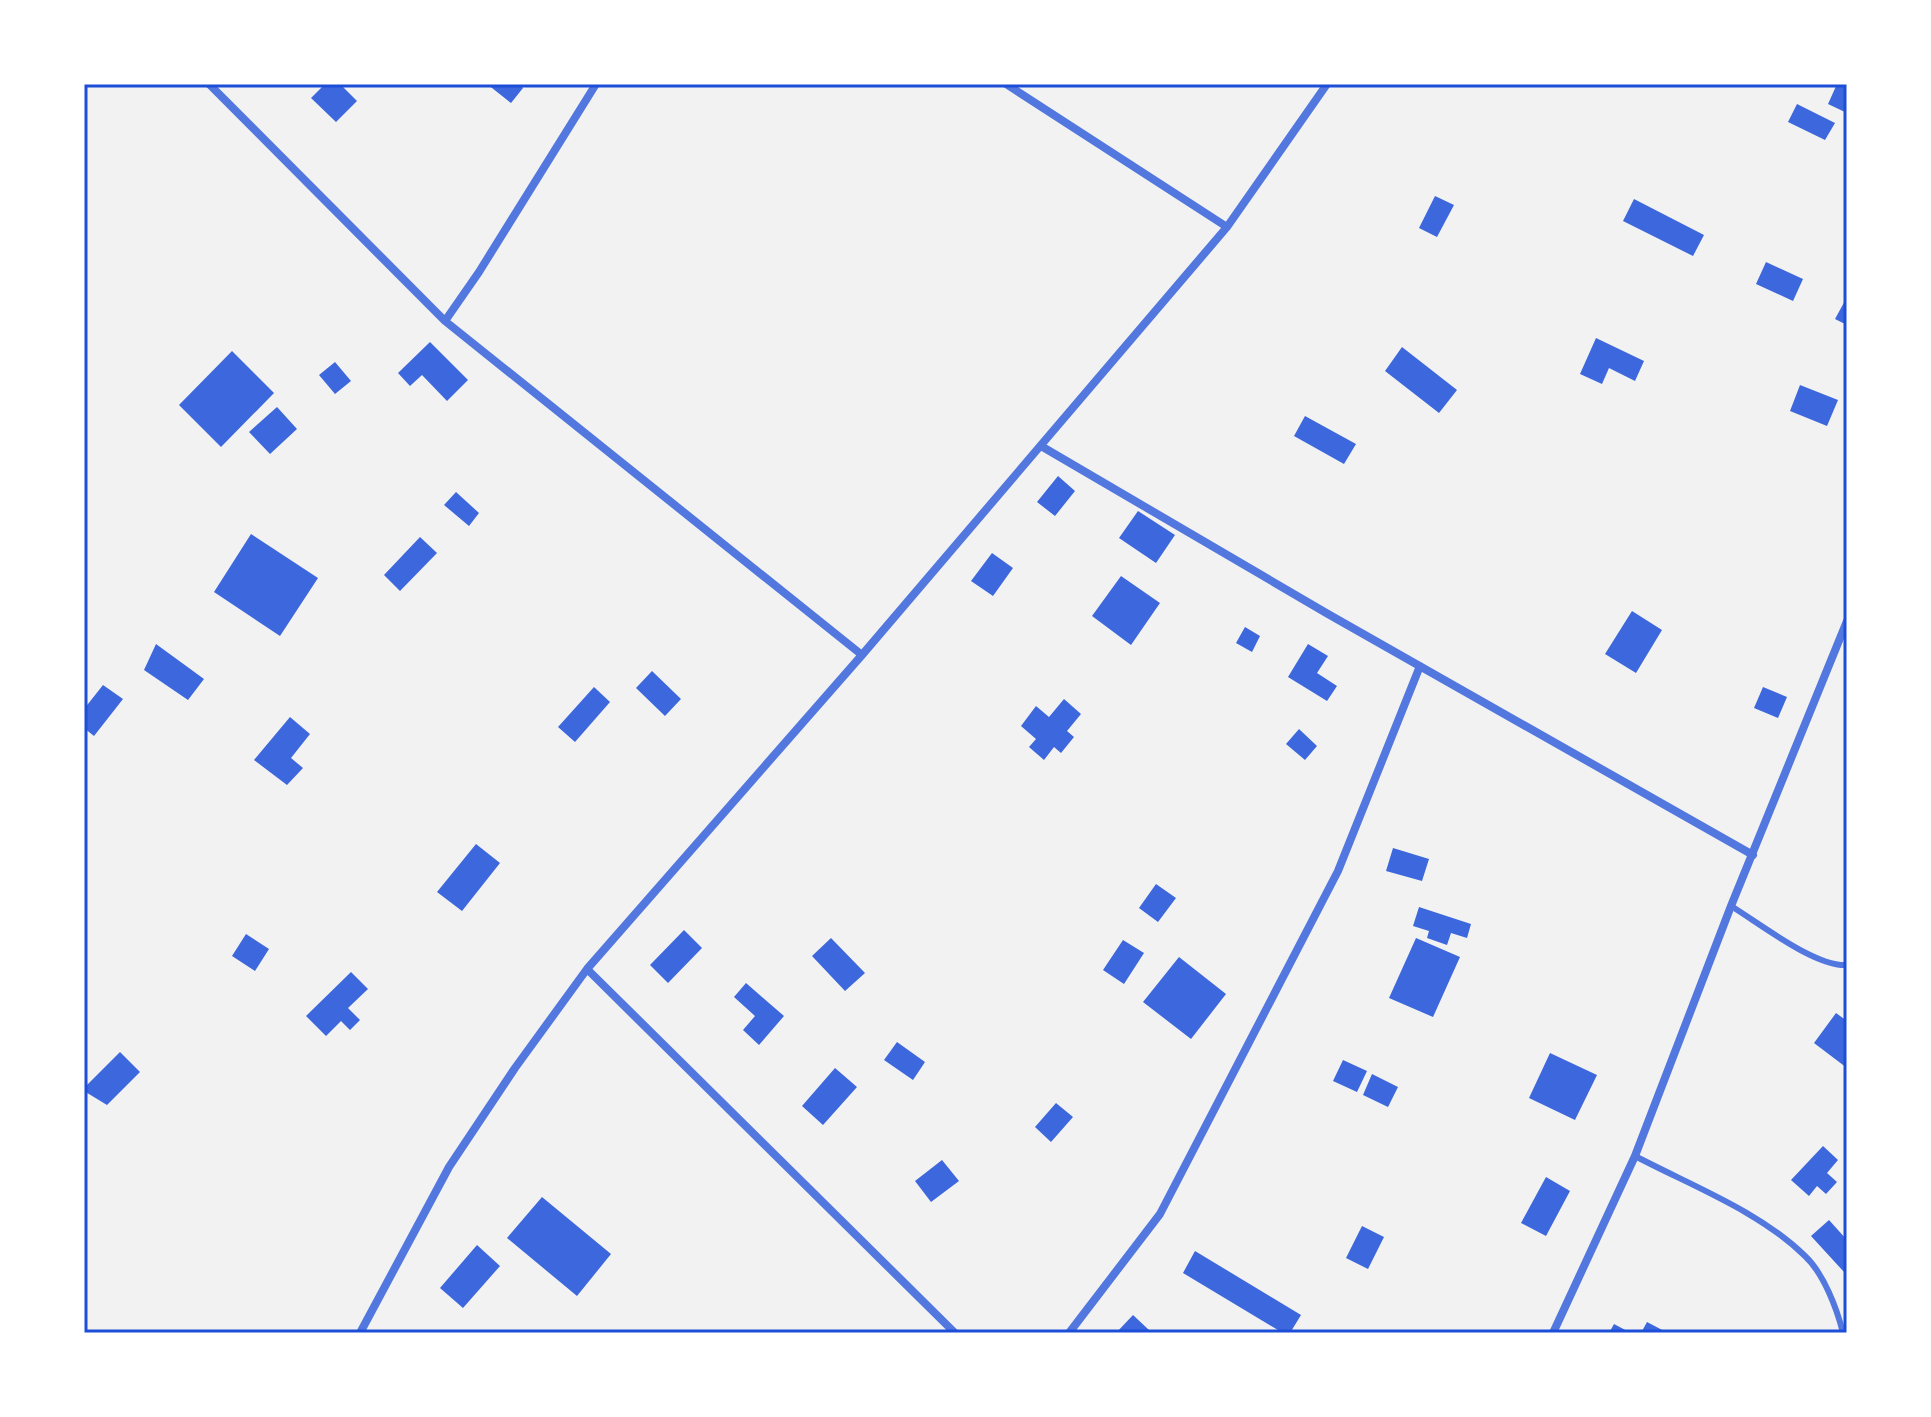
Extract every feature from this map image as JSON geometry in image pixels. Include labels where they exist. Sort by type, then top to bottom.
[{"type":"street","points":[[445,321],[596,84]]},
{"type":"street","points":[[1006,84],[1227,227]]},
{"type":"street","points":[[360,1333],[449,1167],[515,1068],[587,969],[862,655],[1227,227],[1327,84]]},
{"type":"street","points":[[214,86],[445,321],[862,655]]},
{"type":"street","points":[[1041,446],[1753,855]]},
{"type":"street","points":[[1553,1333],[1635,1156],[1731,906],[1847,621]]},
{"type":"street","points":[[1069,1333],[1160,1214],[1338,871],[1420,666]]},
{"type":"street","points":[[587,969],[955,1333]]},
{"type":"lane","points":[[1731,906],[1810,954],[1837,965],[1847,965]]},
{"type":"lane","points":[[1635,1156],[1756,1219],[1807,1257],[1836,1306],[1843,1333]]},
{"type":"building","points":[[325,84],[340,84],[357,101],[336,122],[311,98]]},
{"type":"building","points":[[487,84],[519,84],[523,88],[511,103]]},
{"type":"building","points":[[1837,84],[1847,85],[1847,113],[1828,104]]},
{"type":"building","points":[[1797,104],[1835,123],[1825,140],[1788,122]]},
{"type":"building","points":[[1435,196],[1454,205],[1437,237],[1419,228]]},
{"type":"building","points":[[1634,199],[1704,235],[1693,256],[1623,221]]},
{"type":"building","points":[[1766,262],[1803,279],[1793,301],[1756,284]]},
{"type":"building","points":[[1847,297],[1847,325],[1835,319]]},
{"type":"building","points":[[1596,338],[1644,361],[1635,381],[1609,368],[1602,384],[1580,374]]},
{"type":"building","points":[[430,342],[468,380],[447,401],[422,375],[410,386],[398,373]]},
{"type":"building","points":[[1402,347],[1457,390],[1439,413],[1385,371]]},
{"type":"building","points":[[232,351],[274,393],[221,447],[179,405]]},
{"type":"building","points":[[335,362],[351,381],[335,394],[319,375]]},
{"type":"building","points":[[1800,385],[1838,400],[1827,426],[1790,411]]},
{"type":"building","points":[[277,407],[297,429],[270,454],[249,432]]},
{"type":"building","points":[[1305,416],[1356,444],[1344,464],[1294,436]]},
{"type":"building","points":[[1058,476],[1075,491],[1055,516],[1037,502]]},
{"type":"building","points":[[456,492],[479,513],[469,526],[444,505]]},
{"type":"building","points":[[1138,511],[1175,535],[1156,563],[1119,538]]},
{"type":"building","points":[[251,534],[318,578],[280,636],[214,592]]},
{"type":"building","points":[[420,537],[437,553],[400,591],[384,575]]},
{"type":"building","points":[[992,553],[1013,568],[993,596],[971,581]]},
{"type":"building","points":[[1121,576],[1160,603],[1131,645],[1092,616]]},
{"type":"building","points":[[1632,611],[1662,630],[1636,673],[1605,654]]},
{"type":"building","points":[[1245,627],[1260,636],[1252,652],[1236,643]]},
{"type":"building","points":[[156,644],[204,679],[188,700],[144,670]]},
{"type":"building","points":[[1308,644],[1328,656],[1317,673],[1337,686],[1327,701],[1288,677]]},
{"type":"building","points":[[652,671],[681,699],[665,716],[636,688]]},
{"type":"building","points":[[103,685],[123,699],[94,736],[84,728],[84,709]]},
{"type":"building","points":[[594,687],[610,702],[575,742],[558,727]]},
{"type":"building","points":[[1763,687],[1787,697],[1778,718],[1754,708]]},
{"type":"building","points":[[1064,699],[1081,714],[1067,731],[1074,737],[1061,753],[1054,747],[1044,760],[1029,747],[1036,739],[1021,726],[1036,706],[1049,717]]},
{"type":"building","points":[[290,717],[310,734],[291,758],[303,768],[287,785],[254,760]]},
{"type":"building","points":[[1299,729],[1317,746],[1305,760],[1286,744]]},
{"type":"building","points":[[476,844],[500,863],[462,911],[437,892]]},
{"type":"building","points":[[1393,848],[1429,859],[1422,881],[1386,871]]},
{"type":"building","points":[[1156,884],[1176,898],[1158,922],[1139,908]]},
{"type":"building","points":[[1419,907],[1471,924],[1467,938],[1451,933],[1447,945],[1427,938],[1429,931],[1413,926]]},
{"type":"building","points":[[684,930],[702,948],[668,983],[650,965]]},
{"type":"building","points":[[246,934],[269,949],[255,971],[232,956]]},
{"type":"building","points":[[831,938],[865,973],[845,991],[812,956]]},
{"type":"building","points":[[1416,938],[1460,957],[1433,1017],[1389,998]]},
{"type":"building","points":[[1123,940],[1144,953],[1124,984],[1103,970]]},
{"type":"building","points":[[1179,957],[1226,994],[1191,1039],[1143,1002]]},
{"type":"building","points":[[351,972],[368,989],[348,1008],[360,1020],[350,1030],[341,1021],[326,1036],[306,1016]]},
{"type":"building","points":[[746,983],[784,1016],[759,1045],[743,1030],[755,1016],[734,997]]},
{"type":"building","points":[[1836,1013],[1847,1021],[1847,1068],[1814,1043]]},
{"type":"building","points":[[897,1042],[925,1062],[913,1080],[884,1060]]},
{"type":"building","points":[[120,1052],[140,1072],[107,1105],[84,1091],[84,1088]]},
{"type":"building","points":[[1550,1053],[1597,1075],[1575,1120],[1529,1098]]},
{"type":"building","points":[[1343,1060],[1367,1071],[1357,1092],[1333,1081]]},
{"type":"building","points":[[835,1068],[857,1087],[823,1125],[802,1106]]},
{"type":"building","points":[[1372,1074],[1398,1087],[1388,1107],[1363,1095]]},
{"type":"building","points":[[1056,1103],[1073,1117],[1051,1142],[1035,1127]]},
{"type":"building","points":[[1823,1146],[1838,1160],[1827,1173],[1837,1182],[1826,1194],[1817,1186],[1809,1196],[1791,1180]]},
{"type":"building","points":[[942,1160],[959,1181],[931,1202],[915,1181]]},
{"type":"building","points":[[1546,1177],[1570,1191],[1546,1236],[1521,1223]]},
{"type":"building","points":[[542,1197],[611,1254],[577,1296],[507,1238]]},
{"type":"building","points":[[1829,1220],[1847,1240],[1847,1269],[1844,1272],[1811,1236]]},
{"type":"building","points":[[1362,1226],[1384,1237],[1368,1269],[1346,1258]]},
{"type":"building","points":[[477,1245],[500,1266],[463,1308],[440,1288]]},
{"type":"building","points":[[1195,1251],[1301,1315],[1290,1333],[1283,1333],[1183,1273]]},
{"type":"building","points":[[1133,1315],[1149,1330],[1147,1333],[1116,1333]]},
{"type":"building","points":[[1647,1322],[1668,1333],[1641,1333]]},
{"type":"building","points":[[1614,1324],[1631,1333],[1609,1333]]}]
